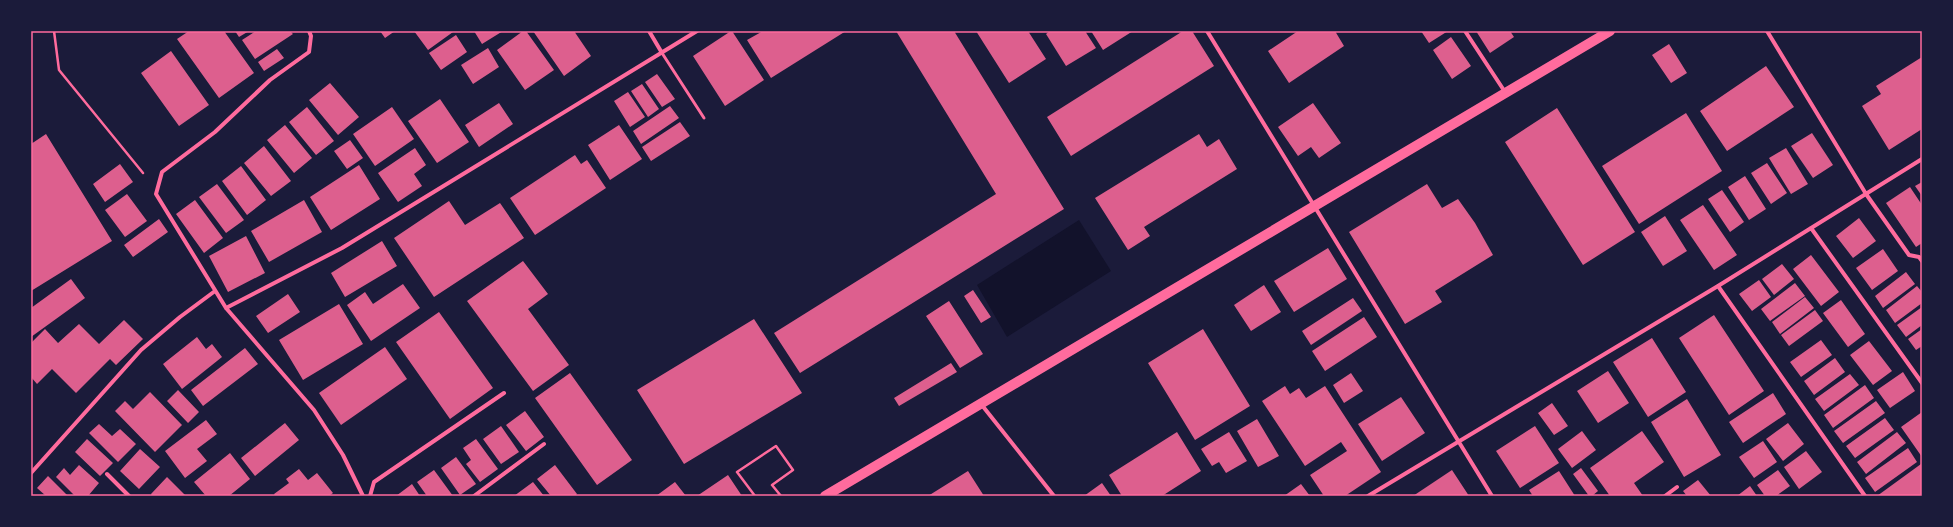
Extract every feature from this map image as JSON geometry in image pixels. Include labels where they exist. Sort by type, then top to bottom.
[{"type":"main road","points":[[825,496],[1610,31]]},
{"type":"street","points":[[309,31],[311,36],[309,52],[270,80],[215,132],[162,172],[156,194],[226,308],[314,410],[343,455],[363,496]]},
{"type":"street","points":[[649,31],[662,53]]},
{"type":"street","points":[[226,308],[342,248],[697,31]]},
{"type":"street","points":[[1207,31],[1492,496]]},
{"type":"street","points":[[1465,31],[1505,92]]},
{"type":"street","points":[[1766,31],[1866,194],[1909,255],[1919,257],[1922,261]]},
{"type":"street","points":[[1368,496],[1457,441],[1718,286],[1922,159]]},
{"type":"street","points":[[1811,228],[1922,383]]},
{"type":"street","points":[[1718,286],[1865,496]]},
{"type":"street","points":[[31,473],[141,350],[180,316],[216,291]]},
{"type":"street","points":[[370,496],[374,482],[504,393]]},
{"type":"street","points":[[980,403],[1054,496]]},
{"type":"street","points":[[474,496],[544,444]]},
{"type":"street","points":[[107,474],[129,496]]},
{"type":"street","points":[[1665,496],[1676,487]]},
{"type":"lane","points":[[662,53],[704,118]]},
{"type":"path","points":[[54,31],[59,70],[146,177],[159,182]]},
{"type":"path","points":[[755,496],[737,472],[776,446],[793,470],[772,485],[781,496]]},
{"type":"shaded area","points":[[1079,220],[1111,271],[1007,337],[977,285]]},
{"type":"building","points":[[189,31],[224,31],[254,73],[219,98],[177,39]]},
{"type":"building","points":[[235,31],[249,31],[239,37]]},
{"type":"building","points":[[256,31],[290,31],[293,34],[255,59],[242,40]]},
{"type":"building","points":[[380,31],[395,31],[385,38]]},
{"type":"building","points":[[414,31],[453,31],[453,32],[428,50]]},
{"type":"building","points":[[474,31],[503,31],[482,44]]},
{"type":"building","points":[[523,31],[526,31],[554,70],[525,90],[497,50]]},
{"type":"building","points":[[533,31],[574,31],[591,56],[564,76]]},
{"type":"building","points":[[731,31],[764,80],[725,106],[693,56]]},
{"type":"building","points":[[763,31],[846,31],[771,78],[747,40]]},
{"type":"building","points":[[896,31],[954,31],[1064,209],[800,373],[774,333],[996,194]]},
{"type":"building","points":[[976,31],[1028,31],[1046,59],[1009,83]]},
{"type":"building","points":[[1050,31],[1085,31],[1096,48],[1066,66],[1046,34]]},
{"type":"building","points":[[1091,31],[1133,31],[1103,50]]},
{"type":"building","points":[[1183,31],[1192,31],[1214,66],[1071,156],[1047,117]]},
{"type":"building","points":[[1298,31],[1335,31],[1344,46],[1289,83],[1268,51]]},
{"type":"building","points":[[1421,31],[1448,31],[1429,43]]},
{"type":"building","points":[[1476,31],[1510,31],[1514,37],[1490,53]]},
{"type":"building","points":[[456,35],[467,52],[441,70],[429,53]]},
{"type":"building","points":[[1451,37],[1471,66],[1452,79],[1433,50]]},
{"type":"building","points":[[1669,44],[1687,73],[1671,83],[1652,55]]},
{"type":"building","points":[[488,48],[499,67],[473,84],[461,65]]},
{"type":"building","points":[[277,49],[284,58],[264,71],[258,62]]},
{"type":"building","points":[[171,51],[209,105],[179,126],[141,73]]},
{"type":"building","points":[[1922,57],[1922,129],[1889,150],[1862,106],[1881,94],[1876,86]]},
{"type":"building","points":[[1766,66],[1794,107],[1727,151],[1700,111]]},
{"type":"building","points":[[657,74],[675,99],[662,107],[645,82]]},
{"type":"building","points":[[330,83],[359,117],[338,135],[309,100]]},
{"type":"building","points":[[642,84],[659,109],[648,117],[631,91]]},
{"type":"building","points":[[628,92],[645,117],[630,127],[614,101]]},
{"type":"building","points":[[440,99],[469,142],[437,163],[408,121]]},
{"type":"building","points":[[499,103],[513,124],[479,147],[465,125]]},
{"type":"building","points":[[1313,103],[1341,143],[1319,158],[1311,147],[1298,156],[1278,127]]},
{"type":"building","points":[[670,106],[679,118],[641,144],[633,131]]},
{"type":"building","points":[[307,107],[334,141],[316,155],[289,122]]},
{"type":"building","points":[[392,107],[414,139],[375,166],[353,134]]},
{"type":"building","points":[[1557,108],[1635,232],[1583,265],[1505,142]]},
{"type":"building","points":[[1686,113],[1722,171],[1639,224],[1602,166]]},
{"type":"building","points":[[680,122],[690,136],[651,161],[642,147]]},
{"type":"building","points":[[285,125],[312,158],[294,173],[267,140]]},
{"type":"building","points":[[619,125],[642,159],[610,180],[588,145]]},
{"type":"building","points":[[1812,133],[1833,165],[1813,178],[1791,146]]},
{"type":"building","points":[[46,134],[112,241],[31,291],[31,144]]},
{"type":"building","points":[[1199,134],[1207,147],[1219,139],[1237,169],[1144,227],[1150,236],[1128,250],[1095,198]]},
{"type":"building","points":[[350,140],[363,158],[347,169],[334,151]]},
{"type":"building","points":[[264,146],[291,181],[271,196],[244,163]]},
{"type":"building","points":[[415,148],[426,165],[414,174],[422,186],[398,202],[378,173]]},
{"type":"building","points":[[1786,148],[1808,184],[1791,194],[1769,158]]},
{"type":"building","points":[[575,155],[581,164],[587,160],[606,188],[535,235],[510,198]]},
{"type":"building","points":[[1767,163],[1787,193],[1771,204],[1751,173]]},
{"type":"building","points":[[120,164],[133,182],[105,202],[93,184]]},
{"type":"building","points":[[359,165],[380,199],[331,230],[310,197]]},
{"type":"building","points":[[241,166],[266,200],[247,215],[222,181]]},
{"type":"building","points":[[1745,176],[1766,209],[1749,220],[1728,187]]},
{"type":"building","points":[[1922,182],[1922,196],[1915,186]]},
{"type":"building","points":[[217,184],[244,220],[226,233],[199,197]]},
{"type":"building","points":[[1427,184],[1442,208],[1458,199],[1475,223],[1493,255],[1435,291],[1442,302],[1405,324],[1349,232]]},
{"type":"building","points":[[1910,187],[1922,205],[1922,243],[1916,247],[1886,203]]},
{"type":"building","points":[[1722,190],[1744,222],[1730,232],[1708,199]]},
{"type":"building","points":[[127,194],[147,221],[125,237],[105,210]]},
{"type":"building","points":[[195,200],[223,238],[204,253],[176,214]]},
{"type":"building","points":[[304,200],[322,232],[269,262],[251,231]]},
{"type":"building","points":[[449,201],[465,225],[500,203],[524,238],[434,297],[394,238]]},
{"type":"building","points":[[1703,205],[1737,255],[1714,270],[1680,220]]},
{"type":"building","points":[[1665,216],[1687,251],[1663,266],[1641,232]]},
{"type":"building","points":[[1859,218],[1876,241],[1853,258],[1836,236]]},
{"type":"building","points":[[159,219],[168,232],[133,257],[124,245]]},
{"type":"building","points":[[246,236],[265,273],[228,292],[209,256]]},
{"type":"building","points":[[382,241],[397,266],[345,297],[331,273]]},
{"type":"building","points":[[1328,248],[1347,279],[1294,312],[1274,281]]},
{"type":"building","points":[[1883,249],[1898,271],[1872,290],[1856,268]]},
{"type":"building","points":[[1811,255],[1839,292],[1821,306],[1793,269]]},
{"type":"building","points":[[523,261],[548,294],[528,309],[569,365],[533,391],[467,301]]},
{"type":"building","points":[[1782,264],[1794,279],[1774,295],[1762,279]]},
{"type":"building","points":[[1906,272],[1915,284],[1883,308],[1875,296]]},
{"type":"building","points":[[71,279],[85,298],[31,337],[31,308]]},
{"type":"building","points":[[1759,280],[1771,297],[1752,311],[1739,294]]},
{"type":"building","points":[[1795,283],[1805,296],[1770,321],[1761,309]]},
{"type":"building","points":[[403,284],[420,308],[371,341],[347,305],[365,292],[373,304]]},
{"type":"building","points":[[1264,285],[1281,312],[1251,331],[1234,305]]},
{"type":"building","points":[[1917,286],[1922,292],[1922,303],[1895,323],[1886,310]]},
{"type":"building","points":[[973,290],[991,317],[981,323],[964,296]]},
{"type":"building","points":[[288,294],[300,312],[268,333],[256,316]]},
{"type":"building","points":[[1805,297],[1814,308],[1780,334],[1772,322]]},
{"type":"building","points":[[1353,298],[1362,311],[1311,345],[1302,331]]},
{"type":"building","points":[[1841,300],[1865,334],[1848,347],[1823,313]]},
{"type":"building","points":[[949,301],[983,354],[960,368],[926,316]]},
{"type":"building","points":[[339,304],[363,344],[303,380],[279,340]]},
{"type":"building","points":[[1922,307],[1922,325],[1906,337],[1897,325]]},
{"type":"building","points":[[1815,310],[1823,321],[1789,346],[1781,335]]},
{"type":"building","points":[[439,312],[493,388],[450,419],[396,342]]},
{"type":"building","points":[[1714,315],[1764,391],[1729,415],[1679,338]]},
{"type":"building","points":[[1364,317],[1377,337],[1325,371],[1312,351]]},
{"type":"building","points":[[754,319],[802,393],[684,464],[637,390]]},
{"type":"building","points":[[124,320],[143,339],[116,365],[110,359],[76,393],[52,369],[37,384],[31,377],[31,343],[45,329],[58,343],[79,324],[99,344]]},
{"type":"building","points":[[1203,329],[1250,406],[1195,440],[1148,363]]},
{"type":"building","points":[[1922,329],[1922,346],[1916,350],[1908,339]]},
{"type":"building","points":[[197,337],[206,349],[212,344],[222,357],[182,389],[163,364]]},
{"type":"building","points":[[1652,338],[1686,392],[1648,417],[1613,362]]},
{"type":"building","points":[[1821,340],[1832,355],[1801,377],[1790,362]]},
{"type":"building","points":[[1869,341],[1892,371],[1873,385],[1850,355]]},
{"type":"building","points":[[385,347],[407,379],[341,425],[319,393]]},
{"type":"building","points":[[245,348],[258,364],[203,406],[191,390]]},
{"type":"building","points":[[1835,358],[1845,372],[1814,395],[1804,381]]},
{"type":"building","points":[[951,363],[957,372],[899,406],[894,398]]},
{"type":"building","points":[[1608,371],[1629,403],[1598,423],[1577,391]]},
{"type":"building","points":[[1903,372],[1915,391],[1890,408],[1877,390]]},
{"type":"building","points":[[570,373],[632,460],[597,485],[535,398]]},
{"type":"building","points":[[1351,373],[1363,391],[1344,403],[1333,385]]},
{"type":"building","points":[[1850,374],[1859,385],[1824,411],[1815,399]]},
{"type":"building","points":[[1865,385],[1874,398],[1833,428],[1824,415]]},
{"type":"building","points":[[1285,386],[1290,394],[1299,388],[1306,398],[1325,386],[1381,472],[1345,496],[1324,496],[1310,475],[1347,451],[1341,442],[1305,466],[1262,401]]},
{"type":"building","points":[[178,390],[199,412],[188,423],[167,401]]},
{"type":"building","points":[[150,392],[182,425],[155,452],[115,411],[125,401],[133,409]]},
{"type":"building","points":[[1773,393],[1786,414],[1743,443],[1729,422]]},
{"type":"building","points":[[1401,397],[1425,433],[1382,461],[1358,424]]},
{"type":"building","points":[[1687,399],[1721,455],[1684,477],[1651,422]]},
{"type":"building","points":[[1876,401],[1885,413],[1843,443],[1834,431]]},
{"type":"building","points":[[1552,403],[1568,426],[1554,435],[1538,413]]},
{"type":"building","points":[[525,411],[544,437],[526,451],[506,425]]},
{"type":"building","points":[[1922,412],[1922,457],[1901,427]]},
{"type":"building","points":[[1885,418],[1894,430],[1855,458],[1846,446]]},
{"type":"building","points":[[1257,419],[1279,456],[1258,467],[1237,431]]},
{"type":"building","points":[[206,420],[217,434],[197,449],[207,461],[185,478],[165,451]]},
{"type":"building","points":[[285,423],[299,440],[255,476],[241,458]]},
{"type":"building","points":[[1788,423],[1804,444],[1783,461],[1766,439]]},
{"type":"building","points":[[99,424],[112,436],[120,429],[136,444],[118,462],[89,433]]},
{"type":"building","points":[[501,426],[519,452],[501,464],[483,439]]},
{"type":"building","points":[[1535,426],[1559,463],[1520,488],[1496,451]]},
{"type":"building","points":[[1582,431],[1596,450],[1572,468],[1558,449]]},
{"type":"building","points":[[1642,431],[1664,462],[1634,483],[1643,496],[1610,496],[1590,468]]},
{"type":"building","points":[[1177,432],[1201,471],[1162,496],[1122,496],[1109,475]]},
{"type":"building","points":[[1229,432],[1247,461],[1226,473],[1219,462],[1212,466],[1201,449]]},
{"type":"building","points":[[1897,432],[1906,443],[1866,474],[1857,462]]},
{"type":"building","points":[[87,439],[113,463],[100,476],[75,452]]},
{"type":"building","points":[[476,439],[498,469],[480,482],[466,464],[471,460],[463,448]]},
{"type":"building","points":[[1763,441],[1777,462],[1754,478],[1739,457]]},
{"type":"building","points":[[1908,448],[1917,462],[1875,492],[1865,478]]},
{"type":"building","points":[[140,449],[160,467],[139,489],[120,471]]},
{"type":"building","points":[[1806,451],[1822,472],[1799,489],[1784,467]]},
{"type":"building","points":[[230,453],[250,479],[229,496],[206,496],[194,482]]},
{"type":"building","points":[[456,457],[476,484],[460,495],[441,468]]},
{"type":"building","points":[[1921,464],[1922,496],[1877,496]]},
{"type":"building","points":[[79,465],[99,483],[88,496],[75,496],[56,477],[64,468],[70,475]]},
{"type":"building","points":[[555,465],[577,494],[575,496],[551,496],[537,479]]},
{"type":"building","points":[[1581,468],[1598,491],[1592,496],[1589,496],[1573,474]]},
{"type":"building","points":[[299,469],[308,480],[317,473],[333,493],[329,496],[275,496],[274,494],[289,483],[286,479]]},
{"type":"building","points":[[434,470],[453,496],[427,496],[417,482]]},
{"type":"building","points":[[1452,470],[1469,496],[1413,496]]},
{"type":"building","points":[[1778,470],[1790,486],[1776,496],[1765,496],[1757,485]]},
{"type":"building","points":[[968,471],[984,496],[928,496]]},
{"type":"building","points":[[1559,471],[1575,496],[1533,496],[1529,490]]},
{"type":"building","points":[[728,475],[742,496],[697,496]]},
{"type":"building","points":[[48,476],[68,496],[46,496],[37,488]]},
{"type":"building","points":[[167,477],[186,496],[152,496],[151,494]]},
{"type":"building","points":[[1698,480],[1711,496],[1687,496],[1683,491]]},
{"type":"building","points":[[533,482],[544,496],[514,496]]},
{"type":"building","points":[[675,482],[686,496],[656,496]]},
{"type":"building","points":[[1102,483],[1111,496],[1084,496]]},
{"type":"building","points":[[412,484],[420,496],[396,496]]},
{"type":"building","points":[[1301,484],[1310,496],[1284,496]]},
{"type":"building","points":[[1750,486],[1757,496],[1737,496]]}]
